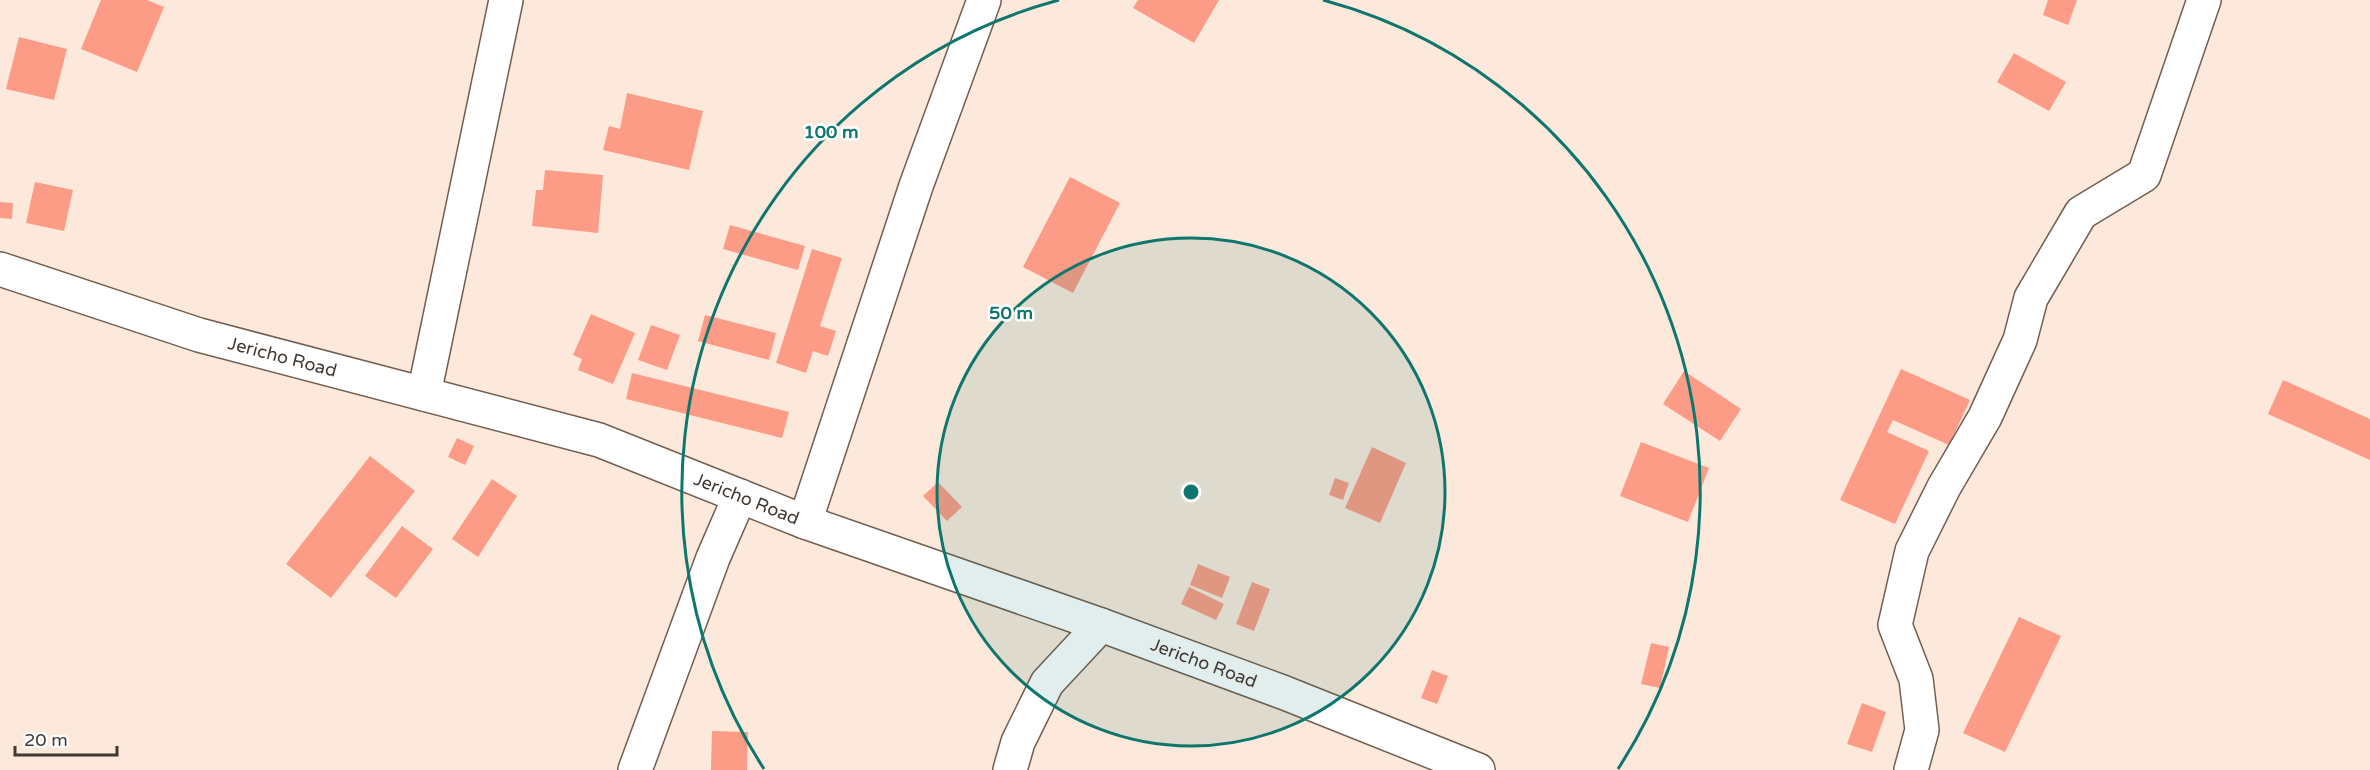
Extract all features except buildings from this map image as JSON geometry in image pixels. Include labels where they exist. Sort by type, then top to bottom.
[{"type":"street","points":[[424,394],[506,0]]},
{"type":"street","points":[[805,522],[916,186],[984,0]]},
{"type":"street","points":[[1911,770],[1922,730],[1916,679],[1895,625],[1912,551],[1944,487],[1985,417],[2020,340],[2031,298],[2081,213],[2144,175],[2204,0]]},
{"type":"street","name":"Jericho Road","points":[[0,269],[199,336],[599,440],[805,522],[1101,625],[1285,693],[1478,770]]},
{"type":"street","points":[[635,770],[713,558],[740,496]]},
{"type":"street","points":[[1010,770],[1022,734],[1047,683],[1101,625]]}]
